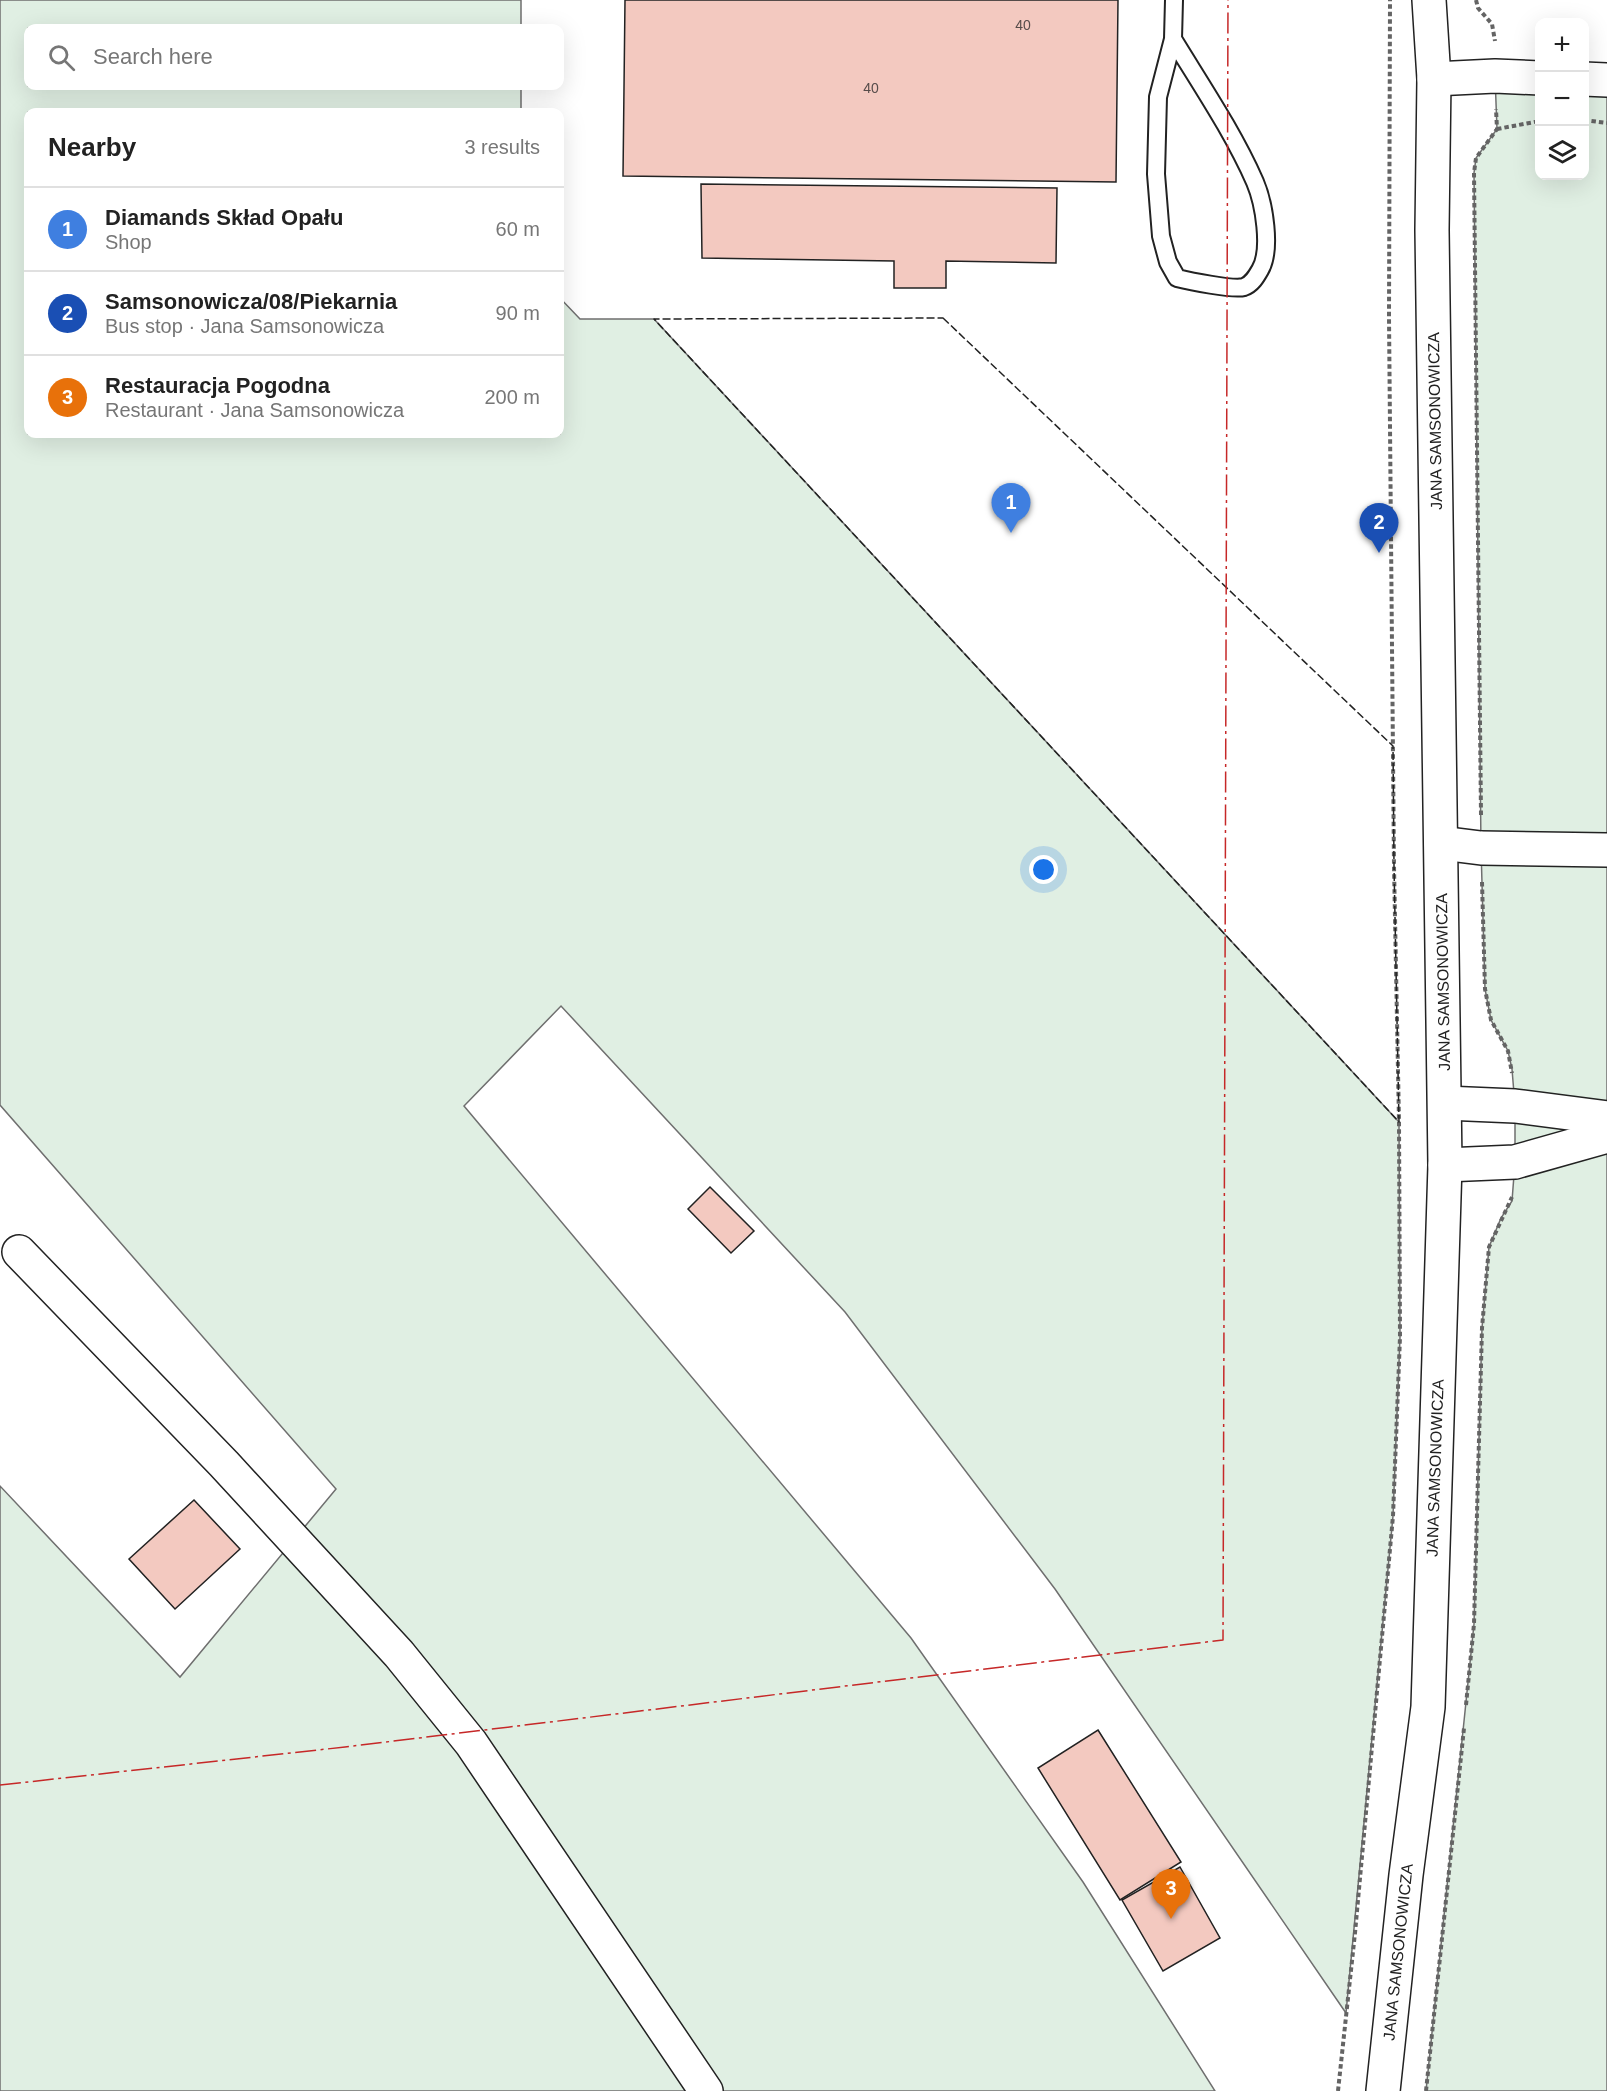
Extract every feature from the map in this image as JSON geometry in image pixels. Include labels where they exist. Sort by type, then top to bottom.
[{"type":"main road","name":"JANA SAMSONOWICZA","points":[[1383,2091],[1406,1875],[1428,1707],[1445,1165],[1431,230],[1434,79],[1429,0]]},
{"type":"main road","points":[[1434,79],[1495,76],[1535,78]]},
{"type":"main road","points":[[1589,79],[1607,80]]},
{"type":"main road","points":[[1441,843],[1481,848],[1607,850]]},
{"type":"main road","points":[[1445,1103],[1515,1106],[1607,1118]]},
{"type":"main road","points":[[1445,1165],[1515,1162],[1607,1136]]},
{"type":"main road","points":[[19,1252],[224,1464],[399,1654],[471,1743],[706,2091]]},
{"type":"lane","points":[[1173,39],[1239,149],[1256,184],[1264,219],[1267,249],[1262,266],[1254,280],[1244,287],[1198,284],[1177,278],[1168,262],[1161,236],[1156,174],[1158,97],[1173,39],[1174,0]]},
{"type":"path","points":[[1338,2091],[1393,1516],[1400,1337],[1389,317],[1390,0]]},
{"type":"path","points":[[1589,121],[1607,123]]},
{"type":"path","points":[[1497,129],[1535,122]]},
{"type":"green space","points":[[0,0],[521,0],[521,24],[24,24],[24,90],[521,90],[521,108],[24,108],[24,438],[564,438],[564,302],[580,319],[654,319],[1399,1122],[1400,1337],[1393,1516],[1346,2013],[1055,1589],[845,1312],[561,1006],[464,1106],[911,1638],[1083,1882],[1215,2091],[0,2091],[0,1486],[180,1677],[336,1489],[0,1105]]},
{"type":"green space","points":[[1495,76],[1535,80],[1535,180],[1589,180],[1589,83],[1607,85],[1607,2091],[1426,2091],[1474,1624],[1482,1328],[1489,1247],[1501,1218],[1512,1201],[1515,1162],[1515,1106],[1512,1069],[1508,1051],[1491,1020],[1485,989],[1481,848],[1474,173],[1476,158],[1497,129]]},
{"type":"building","points":[[625,0],[1118,0],[1116,182],[623,176]]},
{"type":"building","points":[[701,184],[1057,188],[1056,263],[946,261],[946,288],[894,288],[894,261],[702,258]]},
{"type":"building","points":[[710,1187],[754,1231],[731,1253],[688,1209]]},
{"type":"building","points":[[194,1500],[240,1549],[175,1609],[129,1559]]},
{"type":"building","points":[[1098,1730],[1181,1862],[1120,1900],[1038,1768]]},
{"type":"building","points":[[1180,1867],[1220,1938],[1163,1971],[1122,1900]]},
{"type":"fence","points":[[943,318],[1393,746],[1399,1122],[654,319],[943,318]]},
{"type":"power","points":[[0,1785],[345,1747],[1223,1640],[1228,0]]},
{"type":"place","name":"Diamands Skład Opału","points":[[1011,533]]},
{"type":"place","name":"Samsonowicza/08/Piekarnia","points":[[1379,553]]},
{"type":"place","name":"Restauracja Pogodna","points":[[1171,1919]]}]
